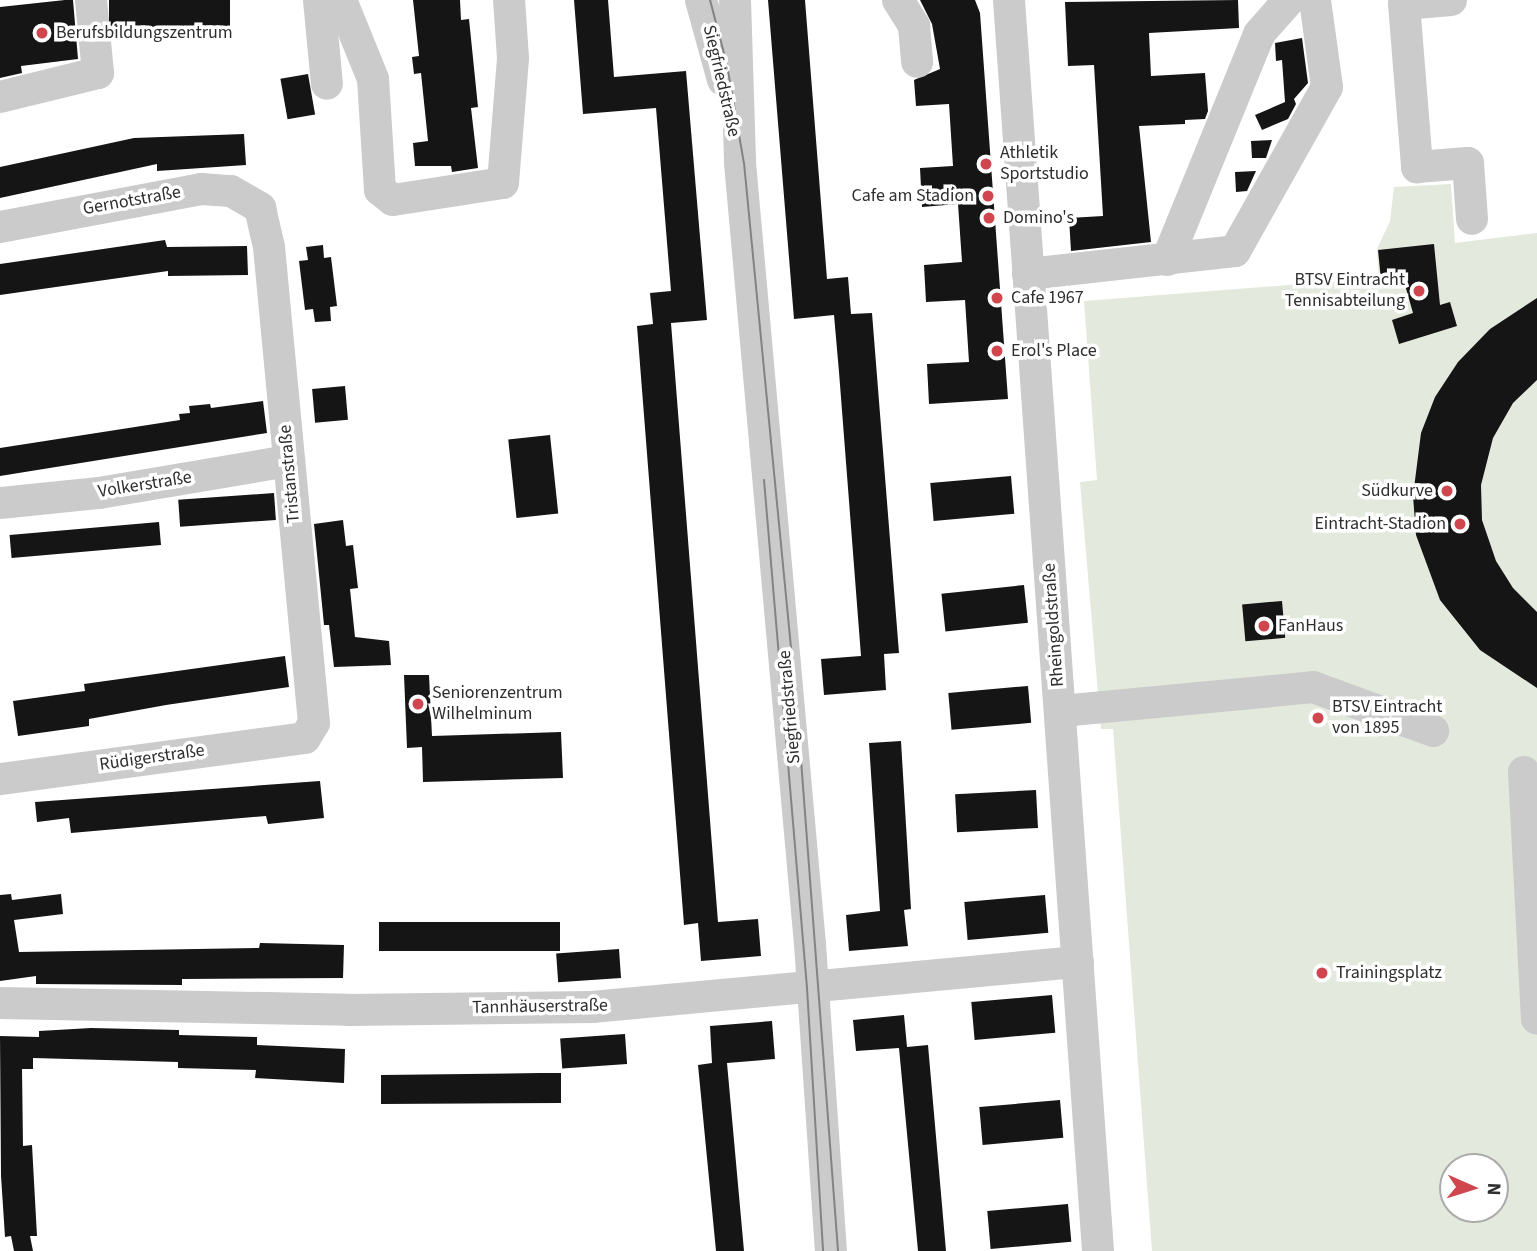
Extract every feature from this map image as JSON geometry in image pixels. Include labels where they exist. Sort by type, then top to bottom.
[{"type":"street","points":[[0,97],[98,73],[90,0]]},
{"type":"street","points":[[319,0],[327,84]]},
{"type":"street","points":[[341,0],[373,79],[380,190],[393,200],[503,183],[513,58],[509,0]]},
{"type":"street","points":[[898,0],[914,26],[917,62]]},
{"type":"street","name":"Rheingoldstraße","points":[[1009,0],[1098,1251]]},
{"type":"street","points":[[1167,260],[1259,33],[1289,0]]},
{"type":"street","points":[[1028,274],[1235,251],[1327,87],[1315,0]]},
{"type":"street","points":[[1451,0],[1404,4],[1417,167],[1468,163],[1472,219]]},
{"type":"street","name":"Siegfriedstraße","points":[[720,12],[740,163],[814,987],[831,1251]]},
{"type":"street","name":"Gernotstraße","points":[[0,227],[201,189],[231,191],[260,208]]},
{"type":"street","name":"Tristanstraße","points":[[260,208],[269,247],[314,723],[305,738]]},
{"type":"street","name":"Volkerstraße","points":[[0,503],[99,493],[289,461]]},
{"type":"street","points":[[1061,711],[1313,687],[1433,731]]},
{"type":"street","name":"Rüdigerstraße","points":[[0,779],[305,738]]},
{"type":"street","points":[[1524,772],[1537,1019]]},
{"type":"street","name":"Tannhäuserstraße","points":[[0,1003],[349,1010],[592,1007],[1079,962]]},
{"type":"shaded area","name":"BTSV Eintracht von 1895","points":[[1451,184],[1455,243],[1537,233],[1537,1251],[1152,1251],[1113,729],[1101,729],[1080,482],[1097,480],[1084,301],[1379,278],[1377,249],[1390,221],[1394,187]]},
{"type":"building","name":"Berufsbildungszentrum","points":[[73,0],[78,59],[21,66],[22,73],[0,78],[0,7]]},
{"type":"building","points":[[109,0],[230,0],[230,30],[109,30]]},
{"type":"building","points":[[413,0],[460,0],[461,20],[469,19],[478,107],[471,108],[478,168],[452,172],[451,166],[415,166],[413,143],[428,141],[421,73],[414,74],[412,57],[419,56]]},
{"type":"building","points":[[574,0],[608,0],[614,77],[686,71],[707,320],[671,323],[718,922],[758,919],[761,956],[701,961],[698,923],[684,925],[637,326],[653,324],[650,293],[671,291],[656,108],[583,114]]},
{"type":"building","points":[[768,0],[805,0],[827,279],[848,277],[851,314],[872,313],[899,653],[884,654],[886,690],[824,695],[821,659],[861,656],[839,372],[834,315],[794,319]]},
{"type":"building","points":[[920,0],[975,0],[980,13],[1008,399],[929,404],[927,364],[969,362],[965,300],[926,302],[924,265],[962,262],[958,204],[922,207],[920,168],[953,166],[949,104],[916,106],[914,80],[940,69],[932,24]]},
{"type":"building","points":[[1238,0],[1239,28],[1149,33],[1151,76],[1205,73],[1208,111],[1205,119],[1185,120],[1185,124],[1139,126],[1151,242],[1071,251],[1069,218],[1103,216],[1094,65],[1068,66],[1065,2]]},
{"type":"building","points":[[1302,38],[1308,83],[1294,99],[1296,104],[1288,119],[1262,130],[1255,115],[1285,102],[1282,60],[1276,61],[1275,43]]},
{"type":"building","points":[[308,74],[315,114],[288,119],[280,79]]},
{"type":"building","points":[[244,134],[246,165],[157,171],[157,164],[0,198],[0,167],[134,138]]},
{"type":"building","points":[[1272,140],[1266,158],[1252,158],[1251,141]]},
{"type":"building","points":[[1256,171],[1247,191],[1236,192],[1235,172]]},
{"type":"building","points":[[165,240],[167,247],[247,246],[248,275],[168,276],[168,271],[0,295],[0,264]]},
{"type":"building","name":"BTSV Eintracht Tennisabteilung","points":[[1434,244],[1440,305],[1450,302],[1457,326],[1399,344],[1392,320],[1413,313],[1403,278],[1381,280],[1378,250]]},
{"type":"building","points":[[323,245],[324,258],[331,257],[337,306],[330,307],[331,321],[315,322],[313,309],[305,310],[299,261],[308,260],[306,247]]},
{"type":"building","name":"Südkurve","points":[[1537,298],[1537,380],[1513,403],[1493,438],[1481,485],[1482,520],[1496,561],[1513,588],[1537,612],[1537,688],[1480,650],[1440,600],[1416,535],[1413,496],[1421,433],[1435,397],[1458,362],[1490,329]]},
{"type":"building","points":[[345,386],[348,420],[315,423],[312,389]]},
{"type":"building","points":[[263,401],[267,433],[0,476],[0,448],[180,420],[179,414],[190,413],[189,406],[210,404],[211,408]]},
{"type":"building","points":[[550,435],[558,514],[516,518],[508,439]]},
{"type":"building","points":[[1011,476],[1014,514],[934,521],[930,483]]},
{"type":"building","points":[[274,493],[276,520],[180,527],[178,500]]},
{"type":"building","points":[[343,520],[346,546],[353,545],[358,588],[350,589],[355,637],[389,641],[391,665],[334,667],[329,625],[324,625],[314,524]]},
{"type":"building","points":[[159,522],[161,545],[12,558],[10,535]]},
{"type":"building","points":[[1024,585],[1028,623],[945,631],[941,594]]},
{"type":"building","name":"FanHaus","points":[[1282,601],[1285,638],[1245,641],[1242,604]]},
{"type":"building","points":[[285,656],[289,687],[166,705],[89,719],[89,726],[18,736],[13,701],[85,691],[84,684]]},
{"type":"building","name":"Seniorenzentrum Wilhelminum","points":[[404,675],[429,675],[432,736],[561,732],[563,778],[423,782],[422,747],[407,748]]},
{"type":"building","points":[[1028,686],[1031,723],[952,730],[948,693]]},
{"type":"building","points":[[901,741],[911,909],[904,910],[908,946],[849,951],[846,915],[880,911],[869,743]]},
{"type":"building","points":[[320,781],[324,818],[268,824],[266,816],[71,833],[69,818],[37,822],[35,802]]},
{"type":"building","points":[[1036,790],[1038,828],[957,832],[955,794]]},
{"type":"building","points":[[11,894],[12,900],[61,894],[63,914],[14,920],[19,952],[259,948],[260,943],[344,945],[343,978],[182,979],[182,985],[36,984],[36,976],[0,981],[0,895]]},
{"type":"building","points":[[1045,895],[1048,933],[968,940],[964,902]]},
{"type":"building","points":[[379,922],[560,922],[560,951],[379,951]]},
{"type":"building","points":[[619,949],[621,978],[558,982],[556,953]]},
{"type":"building","points":[[1052,995],[1055,1033],[975,1040],[971,1002]]},
{"type":"building","points":[[904,1015],[907,1047],[928,1045],[946,1251],[918,1251],[899,1048],[856,1051],[853,1020]]},
{"type":"building","points":[[772,1021],[775,1059],[727,1063],[744,1251],[716,1251],[698,1065],[712,1063],[710,1026]]},
{"type":"building","points":[[91,1028],[179,1030],[179,1035],[257,1037],[257,1045],[345,1049],[344,1083],[255,1078],[256,1070],[178,1068],[178,1062],[33,1058],[33,1069],[22,1069],[23,1146],[32,1145],[37,1236],[30,1236],[33,1251],[14,1251],[11,1236],[5,1237],[1,1176],[0,1036],[39,1037],[39,1031]]},
{"type":"building","points":[[625,1034],[627,1064],[562,1068],[560,1039]]},
{"type":"building","points":[[561,1073],[561,1103],[381,1104],[381,1075]]},
{"type":"building","points":[[1060,1100],[1063,1138],[983,1145],[979,1107]]},
{"type":"building","points":[[1068,1204],[1071,1242],[991,1249],[987,1211]]},
{"type":"tram line","points":[[710,0],[727,65],[744,163],[798,720],[838,1251]]},
{"type":"tram line","points":[[764,480],[807,988],[823,1251]]},
{"type":"place","name":"Berufsbildungszentrum","points":[[42,33]]},
{"type":"place","name":"Athletik Sportstudio","points":[[986,164]]},
{"type":"place","name":"Cafe am Stadion","points":[[988,196]]},
{"type":"place","name":"Domino's","points":[[989,218]]},
{"type":"place","name":"BTSV Eintracht Tennisabteilung","points":[[1419,291]]},
{"type":"place","name":"Cafe 1967","points":[[997,298]]},
{"type":"place","name":"Erol's Place","points":[[997,351]]},
{"type":"place","name":"Südkurve","points":[[1447,491]]},
{"type":"place","name":"Eintracht-Stadion","points":[[1460,524]]},
{"type":"place","name":"FanHaus","points":[[1264,626]]},
{"type":"place","name":"Seniorenzentrum Wilhelminum","points":[[418,704]]},
{"type":"place","name":"BTSV Eintracht von 1895","points":[[1318,718]]},
{"type":"place","name":"Trainingsplatz","points":[[1322,973]]}]
